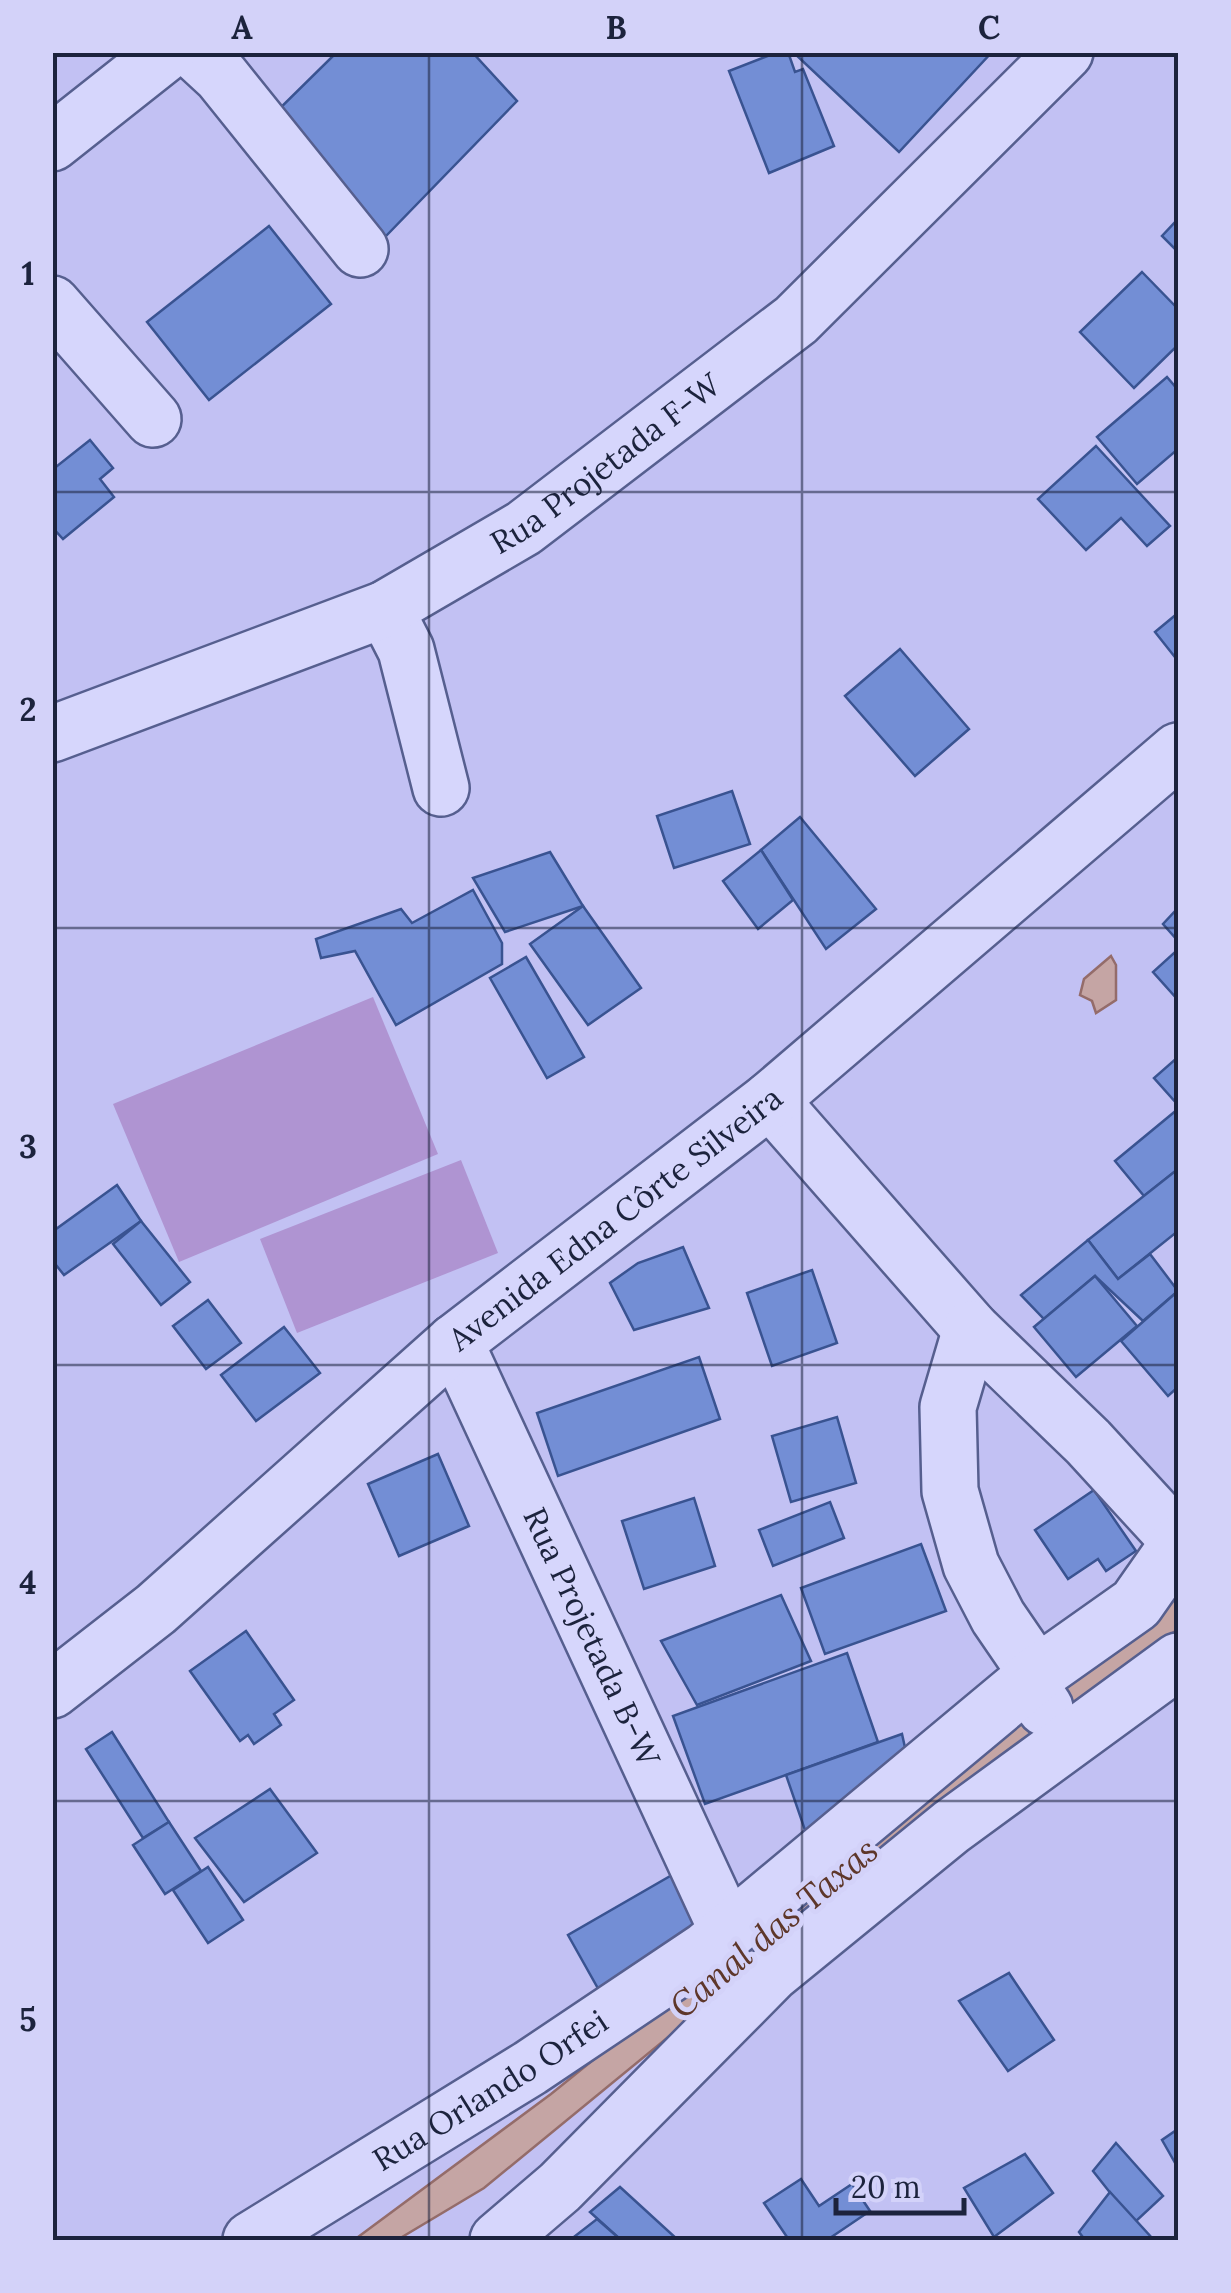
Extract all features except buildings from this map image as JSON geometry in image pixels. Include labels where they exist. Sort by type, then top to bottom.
[{"type":"street","points":[[52,144],[167,52]]},
{"type":"street","points":[[195,52],[221,76],[360,249]]},
{"type":"street","name":"Rua Projetada F-W","points":[[52,734],[386,609],[524,528],[796,320],[1065,52]]},
{"type":"street","points":[[52,304],[153,419]]},
{"type":"street","points":[[386,609],[406,650],[442,788]]},
{"type":"street","name":"Avenida Edna Côrte Silveira","points":[[52,1690],[156,1608],[456,1342],[770,1100],[1178,751]]},
{"type":"street","points":[[770,1100],[971,1329],[1088,1442],[1178,1542]]},
{"type":"street","points":[[971,1329],[948,1407],[950,1491],[971,1565],[1051,1710]]},
{"type":"street","name":"Rua Projetada B-W","points":[[456,1342],[728,1932]]},
{"type":"street","name":"Rua Orlando Orfei","points":[[251,2240],[530,2068],[1051,1710],[1136,1604],[1178,1542]]},
{"type":"street","points":[[498,2240],[560,2187],[748,1994],[952,1827],[1051,1710],[1178,1661]]},
{"type":"shaded area","points":[[373,997],[438,1154],[179,1262],[113,1104]]},
{"type":"shaded area","points":[[461,1160],[498,1253],[297,1333],[260,1239]]},
{"type":"water","points":[[1111,956],[1116,965],[1116,1000],[1096,1013],[1092,1001],[1080,995],[1084,979]]},
{"type":"water","name":"Canal das Taxas","points":[[1178,1594],[1178,1629],[1049,1725],[484,2188],[397,2240],[354,2240],[551,2094],[1126,1630]]}]
